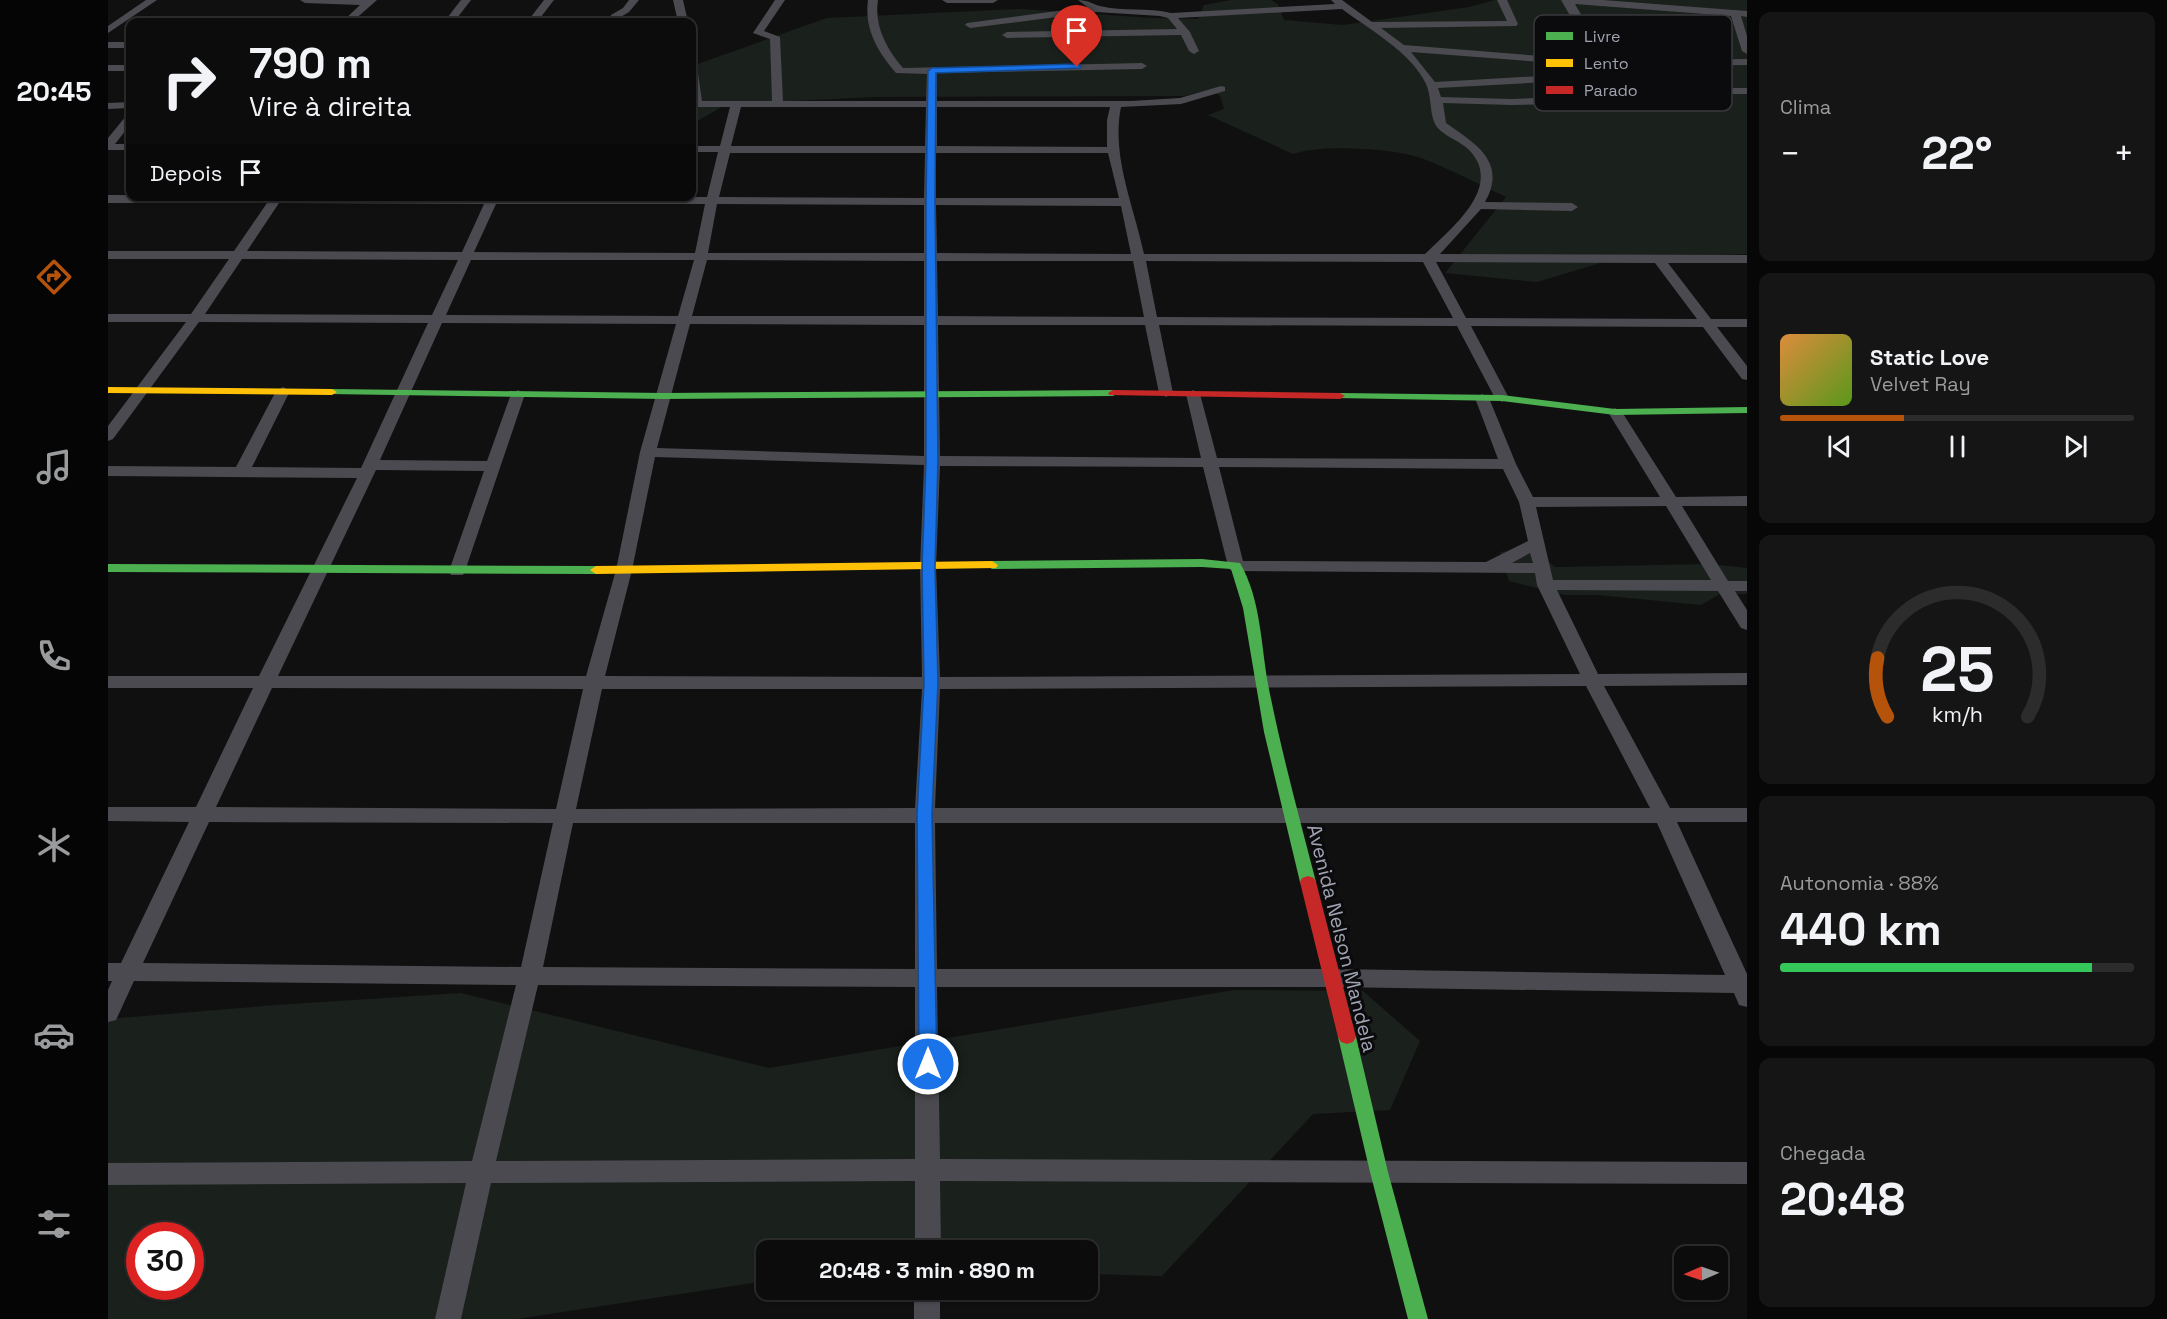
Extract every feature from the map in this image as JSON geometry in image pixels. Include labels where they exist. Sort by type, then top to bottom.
[{"type":"street","points":[[108,30],[152,0]]},
{"type":"street","points":[[305,0],[370,1]]},
{"type":"street","points":[[452,18],[466,0]]},
{"type":"street","points":[[535,18],[549,0]]},
{"type":"street","points":[[614,18],[626,10],[634,0]]},
{"type":"street","points":[[678,0],[682,18]]},
{"type":"street","points":[[778,104],[775,37],[758,33],[780,0]]},
{"type":"street","points":[[873,0],[871,14],[879,40],[898,69],[905,72],[1142,66]]},
{"type":"street","points":[[947,0],[993,0]]},
{"type":"street","points":[[1083,0],[1096,9]]},
{"type":"street","points":[[1369,25],[1513,24],[1502,0]]},
{"type":"street","points":[[1567,0],[1747,14]]},
{"type":"street","points":[[1567,0],[1576,15]]},
{"type":"street","points":[[1708,0],[1711,11]]},
{"type":"street","points":[[351,18],[370,1]]},
{"type":"street","points":[[1154,1],[1160,13]]},
{"type":"street","points":[[970,25],[1096,9],[1160,13],[1171,16],[1340,3],[1399,48],[1425,73],[1432,85],[1441,124],[1476,150],[1485,164],[1488,183],[1482,201],[1428,259]]},
{"type":"street","points":[[1735,14],[1747,51]]},
{"type":"street","points":[[1171,16],[1185,32],[1194,51]]},
{"type":"street","points":[[108,30],[126,31]]},
{"type":"street","points":[[1007,35],[1185,32]]},
{"type":"street","points":[[108,45],[126,45]]},
{"type":"street","points":[[1399,48],[1534,58]]},
{"type":"street","points":[[1732,62],[1747,62]]},
{"type":"street","points":[[108,69],[126,68]]},
{"type":"street","points":[[928,1240],[925,814],[931,683],[928,567],[932,461],[930,202],[933,150],[932,71]]},
{"type":"street","points":[[1432,85],[1534,80]]},
{"type":"street","points":[[696,104],[1116,105],[1181,101],[1221,89]]},
{"type":"street","points":[[1435,100],[1534,101]]},
{"type":"street","points":[[448,1319],[481,1172],[530,974],[594,682],[624,570],[648,452],[701,256],[712,200],[736,104]]},
{"type":"street","points":[[1116,105],[1111,121],[1112,150],[1126,202],[1166,393]]},
{"type":"street","points":[[108,146],[126,123]]},
{"type":"street","points":[[108,146],[126,147]]},
{"type":"street","points":[[696,149],[1112,150]]},
{"type":"street","points":[[108,199],[126,199]]},
{"type":"street","points":[[696,200],[1126,202]]},
{"type":"street","points":[[108,436],[195,319],[274,201]]},
{"type":"street","points":[[108,1013],[118,972],[202,814],[369,469],[493,201]]},
{"type":"street","points":[[1477,205],[1572,207]]},
{"type":"street","points":[[108,255],[1747,259]]},
{"type":"street","points":[[1428,259],[1460,323],[1502,398]]},
{"type":"street","points":[[1659,259],[1747,376]]},
{"type":"street","points":[[108,318],[1747,323]]},
{"type":"street","points":[[108,390],[664,396],[1166,393],[1502,398],[1615,412],[1747,410]]},
{"type":"street","points":[[242,471],[283,391]]},
{"type":"street","points":[[457,570],[518,394]]},
{"type":"street","points":[[1193,394],[1236,566]]},
{"type":"street","points":[[118,972],[928,978],[1333,978],[1744,991],[1663,814],[1591,678],[1544,576],[1527,502],[1508,464],[1482,398]]},
{"type":"street","points":[[1615,412],[1747,624]]},
{"type":"street","points":[[648,452],[932,461],[1508,464]]},
{"type":"street","points":[[108,471],[492,466]]},
{"type":"street","points":[[1527,502],[1747,501]]},
{"type":"street","points":[[1485,569],[1537,543]]},
{"type":"street","points":[[108,568],[320,571],[624,570],[1202,562],[1236,566],[1485,569],[1544,576],[1747,586]]},
{"type":"street","name":"Avenida Nelson Mandela","points":[[1236,566],[1245,586],[1261,682],[1290,814],[1418,1319]]},
{"type":"street","points":[[108,682],[931,683],[1747,679]]},
{"type":"street","points":[[108,814],[1747,815]]},
{"type":"street","points":[[108,1174],[929,1170],[1747,1173]]},
{"type":"street","points":[[927,1300],[927,1319]]},
{"type":"shaded area","points":[[1231,0],[1271,0],[1278,4],[1284,20],[1343,25],[1469,7],[1495,0],[1747,0],[1747,254],[1614,259],[1537,282],[1445,273],[1506,197],[1443,167],[1409,155],[1357,148],[1320,149],[1293,154],[1208,115],[1224,109],[1220,96],[1212,89],[1184,96],[876,97],[727,104],[696,122],[696,65],[827,18],[1020,9],[1198,19],[1204,5]]},
{"type":"shaded area","points":[[1530,547],[1555,567],[1709,564],[1747,568],[1747,594],[1720,594],[1701,605],[1597,595],[1565,595],[1509,581],[1500,552]]},
{"type":"shaded area","points":[[1234,990],[1363,991],[1420,1041],[1390,1110],[1313,1114],[1162,1276],[1098,1274],[1098,1240],[756,1240],[756,1283],[517,1319],[108,1319],[108,1019],[461,993],[769,1068]]},
{"type":"traffic: fast","points":[[332,392],[664,396],[1113,393]]},
{"type":"traffic: fast","points":[[1340,396],[1502,398],[1615,412],[1747,410]]},
{"type":"traffic: fast","points":[[992,565],[1202,563],[1236,566],[1246,594],[1271,732],[1308,882]]},
{"type":"traffic: fast","points":[[108,568],[596,570]]},
{"type":"traffic: fast","points":[[1347,1037],[1379,1172],[1418,1319]]},
{"type":"traffic: slow","points":[[108,390],[332,392]]},
{"type":"traffic: slow","points":[[596,570],[992,565]]},
{"type":"traffic: jam","points":[[1113,393],[1340,396]]},
{"type":"traffic: jam","points":[[1308,882],[1347,1037]]},
{"type":"route","points":[[928,1064],[925,814],[931,683],[928,567],[932,461],[930,202],[933,150],[932,71],[1077,67]]}]
